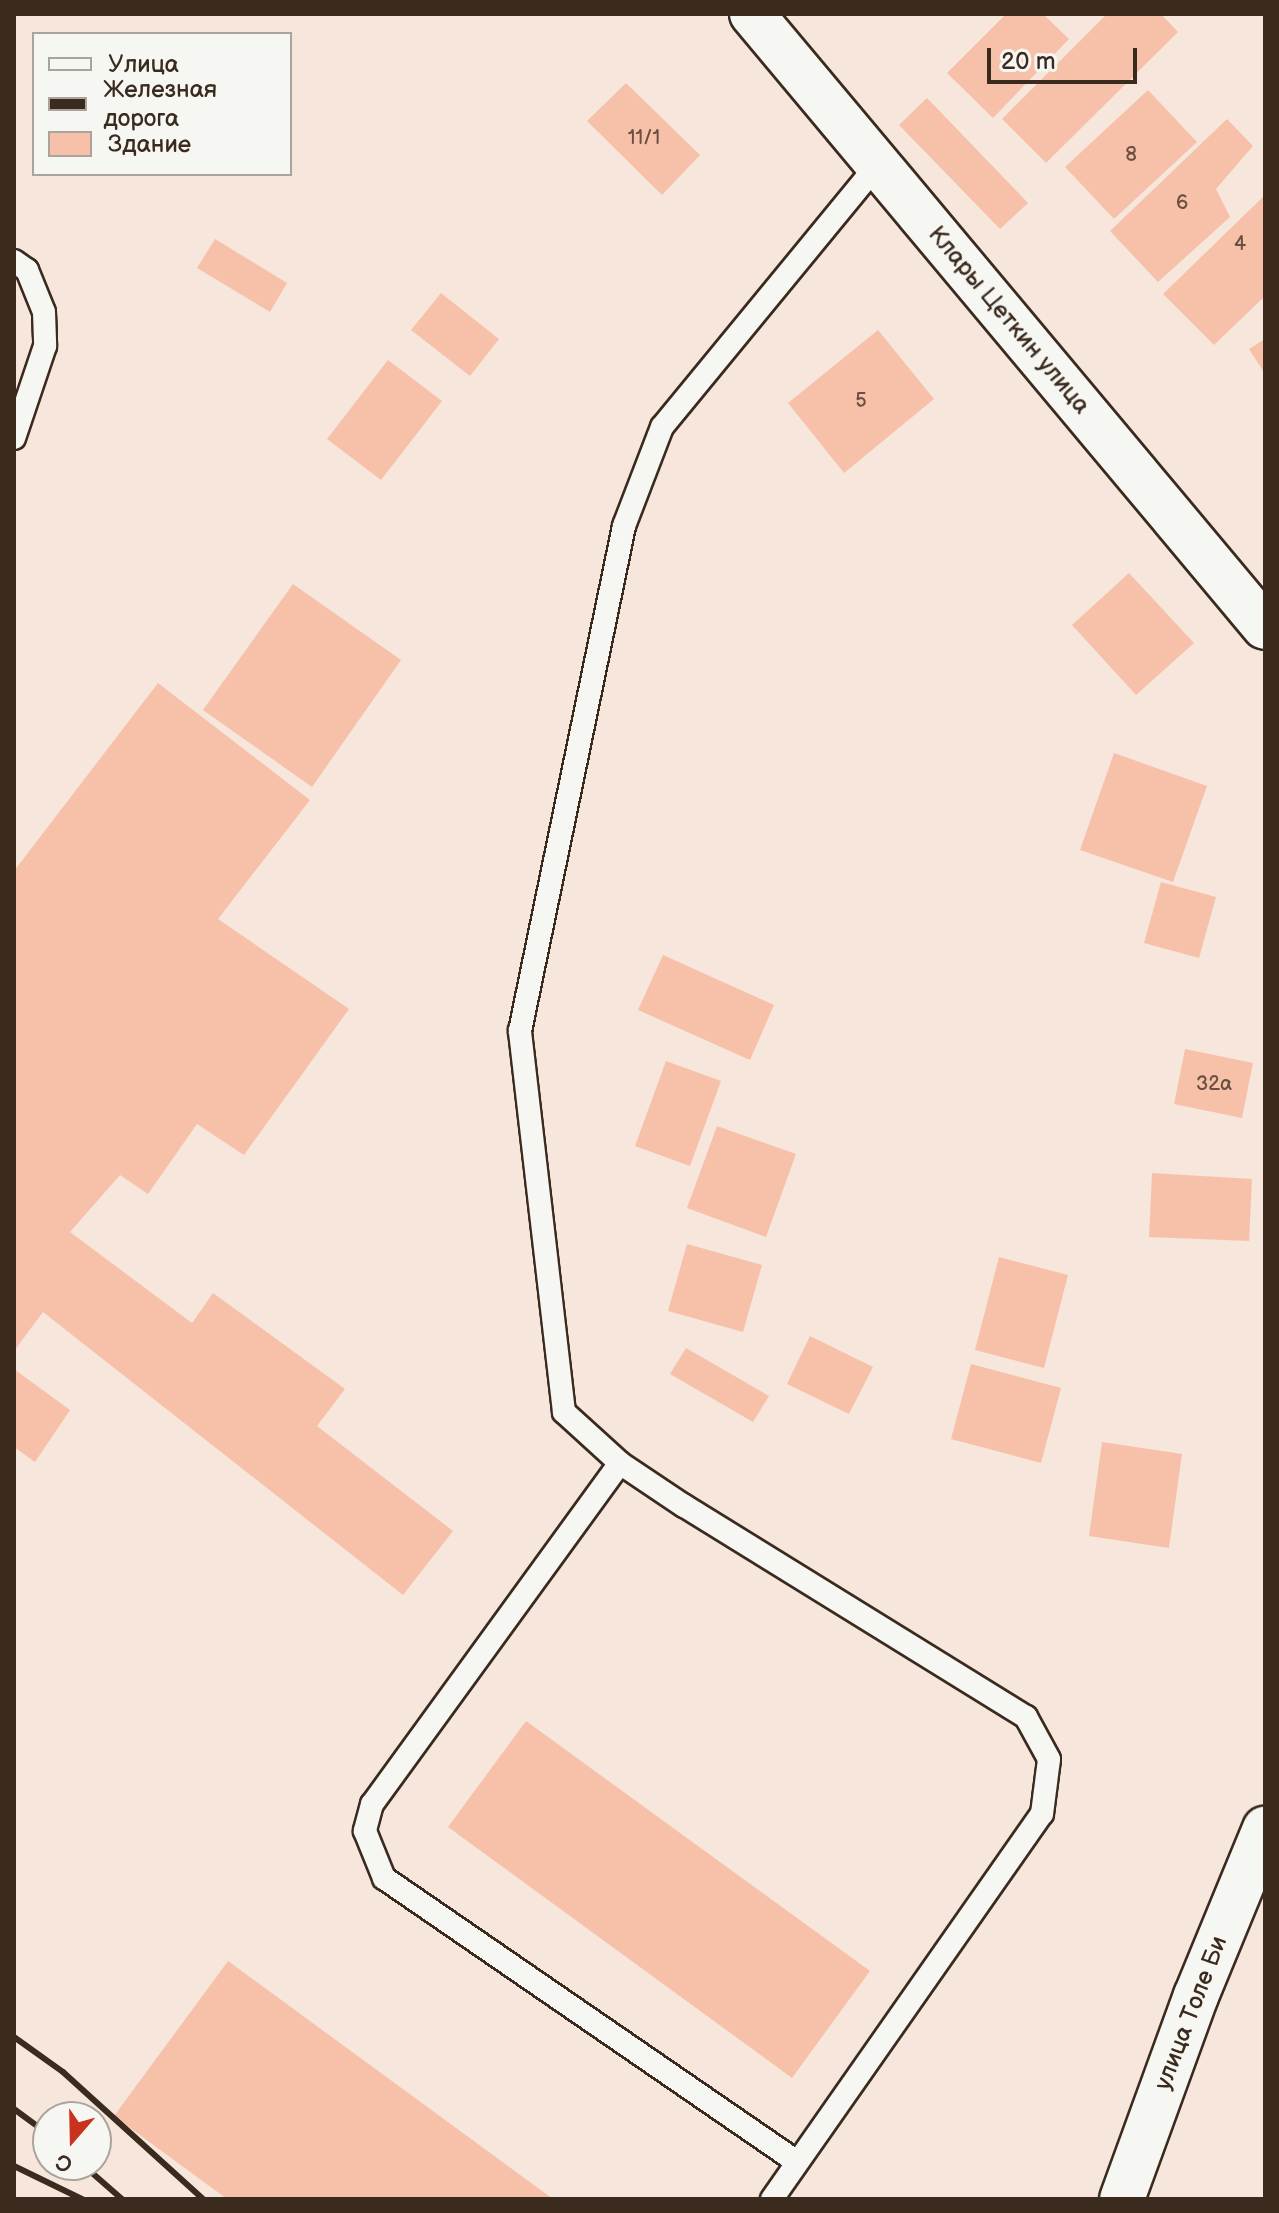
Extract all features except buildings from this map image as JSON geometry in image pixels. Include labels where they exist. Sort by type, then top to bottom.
[{"type":"street","name":"Клары Цеткин улица","points":[[752,14],[1265,627]]},
{"type":"street","name":"улица Толе Би","points":[[1122,2199],[1196,1996],[1265,1829]]},
{"type":"lane","points":[[772,2199],[1042,1814],[1049,1759],[1026,1717],[620,1463],[564,1412],[520,1031],[624,526],[662,427],[878,164]]},
{"type":"lane","points":[[14,261],[27,270],[44,312],[45,346],[14,438]]},
{"type":"lane","points":[[620,1463],[372,1804],[365,1831],[384,1878],[797,2162]]},
{"type":"railway","points":[[14,2037],[63,2072],[203,2199]]},
{"type":"railway","points":[[14,2109],[32,2122]]},
{"type":"railway","points":[[14,2166],[82,2199]]},
{"type":"railway","points":[[101,2181],[122,2199]]}]
